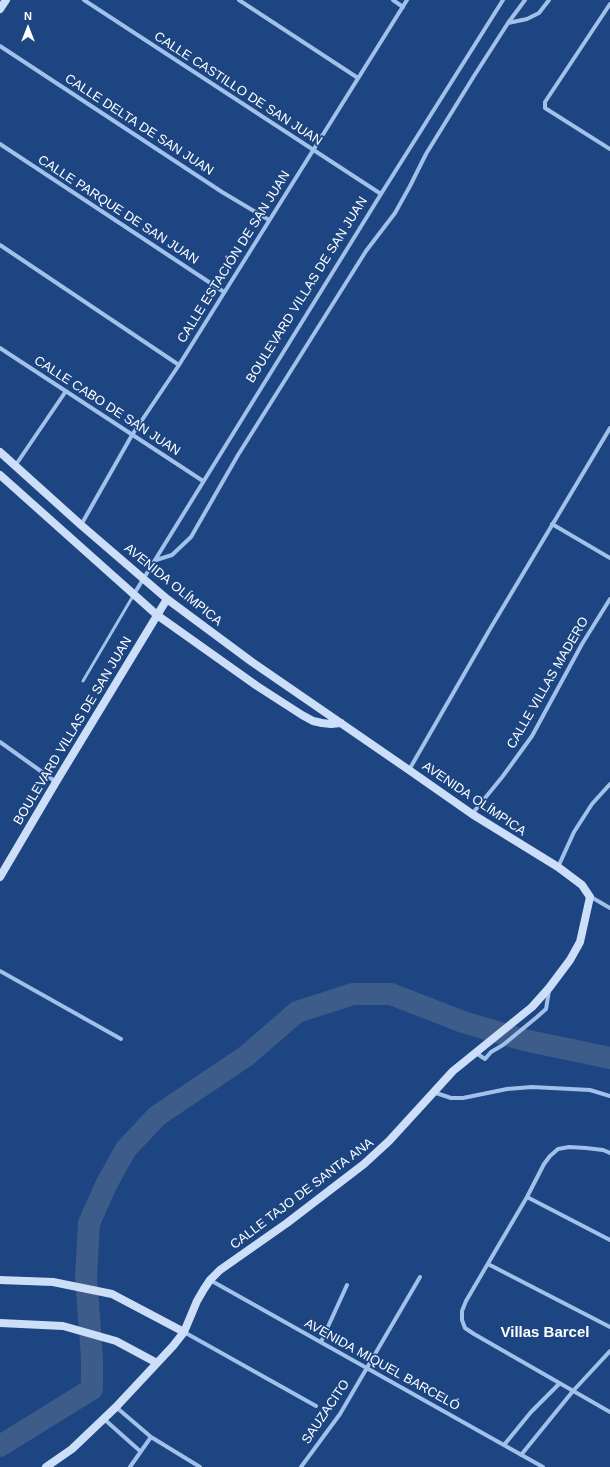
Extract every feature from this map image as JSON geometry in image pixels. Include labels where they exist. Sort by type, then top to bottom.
[{"type":"street","points":[[0,9],[6,0]]},
{"type":"street","name":"CALLE CASTILLO DE SAN JUAN","points":[[84,0],[380,194]]},
{"type":"street","points":[[239,0],[358,78]]},
{"type":"street","points":[[393,0],[403,7]]},
{"type":"street","name":"CALLE ESTACIÓN DE SAN JUAN","points":[[81,525],[132,435],[179,365],[407,0]]},
{"type":"street","name":"BOULEVARD VILLAS DE SAN JUAN","points":[[134,594],[380,194],[503,0]]},
{"type":"street","points":[[156,560],[172,555],[191,537],[238,455],[362,258],[394,213],[426,154],[508,23],[525,0]]},
{"type":"street","points":[[508,23],[526,19],[539,13],[549,0]]},
{"type":"street","points":[[610,4],[545,102],[545,108],[610,149]]},
{"type":"street","name":"CALLE DELTA DE SAN JUAN","points":[[0,46],[222,192],[269,220]]},
{"type":"street","name":"CALLE PARQUE DE SAN JUAN","points":[[0,144],[224,292]]},
{"type":"street","points":[[0,245],[179,365]]},
{"type":"street","name":"CALLE CABO DE SAN JUAN","points":[[0,348],[203,481]]},
{"type":"street","points":[[16,466],[66,390]]},
{"type":"street","points":[[410,770],[552,524],[610,428]]},
{"type":"street","name":"AVENIDA OLÍMPICA","points":[[0,452],[81,525],[167,599],[252,662],[472,814],[558,867],[582,885],[590,897]]},
{"type":"street","points":[[0,475],[157,615],[257,686],[302,715],[313,721],[322,723],[341,723]]},
{"type":"street","points":[[552,524],[610,558]]},
{"type":"street","name":"BOULEVARD VILLAS DE SAN JUAN","points":[[0,876],[167,599]]},
{"type":"street","name":"CALLE VILLAS MADERO","points":[[472,814],[503,776],[532,736],[582,644],[610,599]]},
{"type":"street","points":[[0,742],[56,782]]},
{"type":"street","points":[[558,867],[574,832],[592,804],[610,784]]},
{"type":"street","points":[[590,897],[610,908]]},
{"type":"street","name":"CALLE TAJO DE SANTA ANA","points":[[46,1467],[72,1449],[116,1408],[157,1363],[184,1332],[197,1301],[210,1280],[220,1270],[286,1223],[364,1164],[389,1141],[432,1092],[453,1071],[522,1015],[549,988],[570,960],[580,942],[590,897]]},
{"type":"street","points":[[0,970],[121,1039]]},
{"type":"street","points":[[476,1052],[485,1059],[491,1052],[503,1045],[546,1009],[549,988]]},
{"type":"street","points":[[432,1092],[451,1098],[463,1098],[506,1089],[532,1087],[590,1090],[610,1096]]},
{"type":"street","points":[[610,1153],[603,1150],[569,1147],[558,1150],[550,1156],[466,1301],[462,1311],[462,1320],[465,1328],[559,1384],[610,1412]]},
{"type":"street","points":[[527,1197],[610,1240]]},
{"type":"street","points":[[488,1264],[610,1327]]},
{"type":"street","name":"SAUZACITO","points":[[301,1467],[340,1414],[420,1277]]},
{"type":"street","points":[[0,1280],[53,1282],[112,1294],[184,1332],[316,1406]]},
{"type":"street","name":"AVENIDA MIQUEL BARCELÓ","points":[[210,1280],[543,1467]]},
{"type":"street","points":[[322,1342],[347,1285]]},
{"type":"street","points":[[0,1323],[63,1326],[116,1342],[157,1363]]},
{"type":"street","points":[[521,1455],[573,1391],[610,1351]]},
{"type":"street","points":[[504,1445],[531,1412],[559,1384]]},
{"type":"street","points":[[116,1408],[151,1437],[200,1467]]},
{"type":"street","points":[[104,1419],[140,1451]]},
{"type":"street","points":[[130,1467],[151,1437]]},
{"type":"lane","points":[[83,681],[134,594]]},
{"type":"waterway","points":[[0,1446],[92,1389],[92,1358],[86,1277],[89,1223],[107,1183],[126,1149],[157,1116],[246,1056],[297,1012],[353,994],[391,994],[463,1022],[524,1040],[610,1058]]},
{"type":"district","name":"Villas Barcel","points":[[545,1333]]}]
